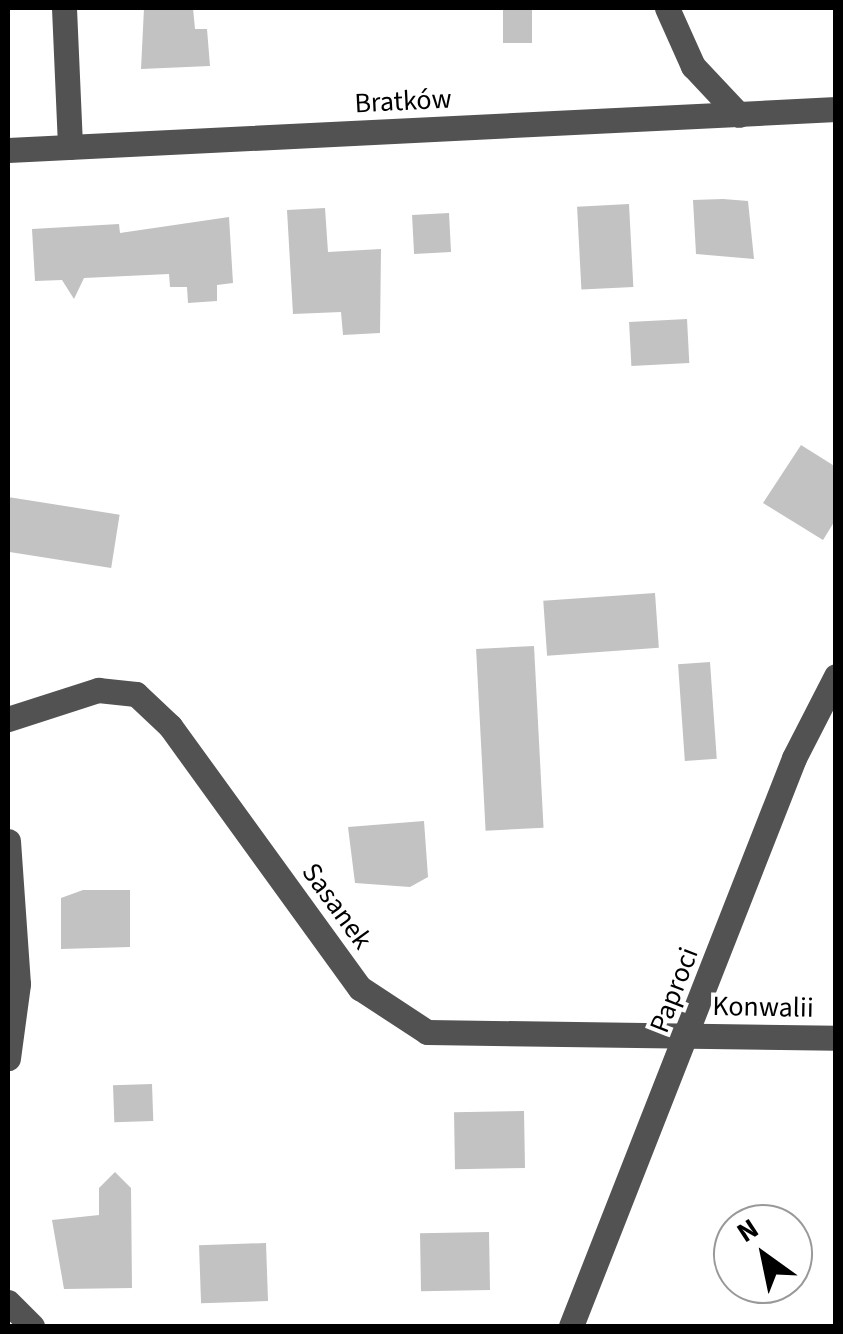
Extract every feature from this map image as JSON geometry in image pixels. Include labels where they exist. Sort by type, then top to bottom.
[{"type":"street","points":[[64,8],[70,147]]},
{"type":"street","points":[[667,8],[693,66],[738,115]]},
{"type":"street","name":"Bratków","points":[[8,150],[836,109]]},
{"type":"street","name":"Paproci","points":[[571,1326],[690,1036],[794,758],[836,676]]},
{"type":"street","name":"Sasanek","points":[[8,719],[98,690],[136,694],[170,726],[360,988],[427,1032],[690,1036]]},
{"type":"street","points":[[8,841],[18,984],[8,1058]]},
{"type":"street","name":"Konwalii","points":[[690,1036],[836,1038]]},
{"type":"street","points":[[8,1302],[32,1326]]},
{"type":"building","points":[[144,8],[193,8],[195,29],[207,29],[210,66],[141,69]]},
{"type":"building","points":[[503,8],[532,8],[532,43],[503,43]]},
{"type":"building","points":[[693,200],[748,201],[754,259],[696,254]]},
{"type":"building","points":[[629,204],[633,287],[581,290],[577,207]]},
{"type":"building","points":[[325,208],[328,252],[381,249],[380,333],[343,335],[341,312],[293,314],[287,210]]},
{"type":"building","points":[[449,213],[451,252],[414,254],[412,215]]},
{"type":"building","points":[[229,217],[233,283],[217,285],[217,301],[188,303],[187,287],[170,287],[169,274],[84,278],[74,299],[62,280],[35,281],[32,229],[119,224],[120,233]]},
{"type":"building","points":[[687,319],[689,363],[631,366],[629,322]]},
{"type":"building","points":[[801,445],[836,467],[836,519],[823,540],[763,503]]},
{"type":"building","points":[[8,497],[120,515],[111,568],[8,552]]},
{"type":"building","points":[[655,593],[659,648],[547,656],[543,601]]},
{"type":"building","points":[[534,646],[544,828],[486,831],[476,649]]},
{"type":"building","points":[[710,662],[717,759],[685,761],[678,664]]},
{"type":"building","points":[[424,821],[428,877],[410,887],[355,883],[348,827]]},
{"type":"building","points":[[83,890],[130,890],[130,947],[61,949],[61,898]]},
{"type":"building","points":[[152,1084],[153,1121],[114,1122],[113,1085]]},
{"type":"building","points":[[524,1111],[525,1168],[455,1169],[454,1112]]},
{"type":"building","points":[[115,1172],[131,1188],[132,1288],[64,1289],[52,1220],[99,1215],[99,1188]]},
{"type":"building","points":[[489,1232],[490,1290],[421,1291],[420,1233]]},
{"type":"building","points":[[266,1243],[268,1301],[201,1303],[199,1245]]}]
